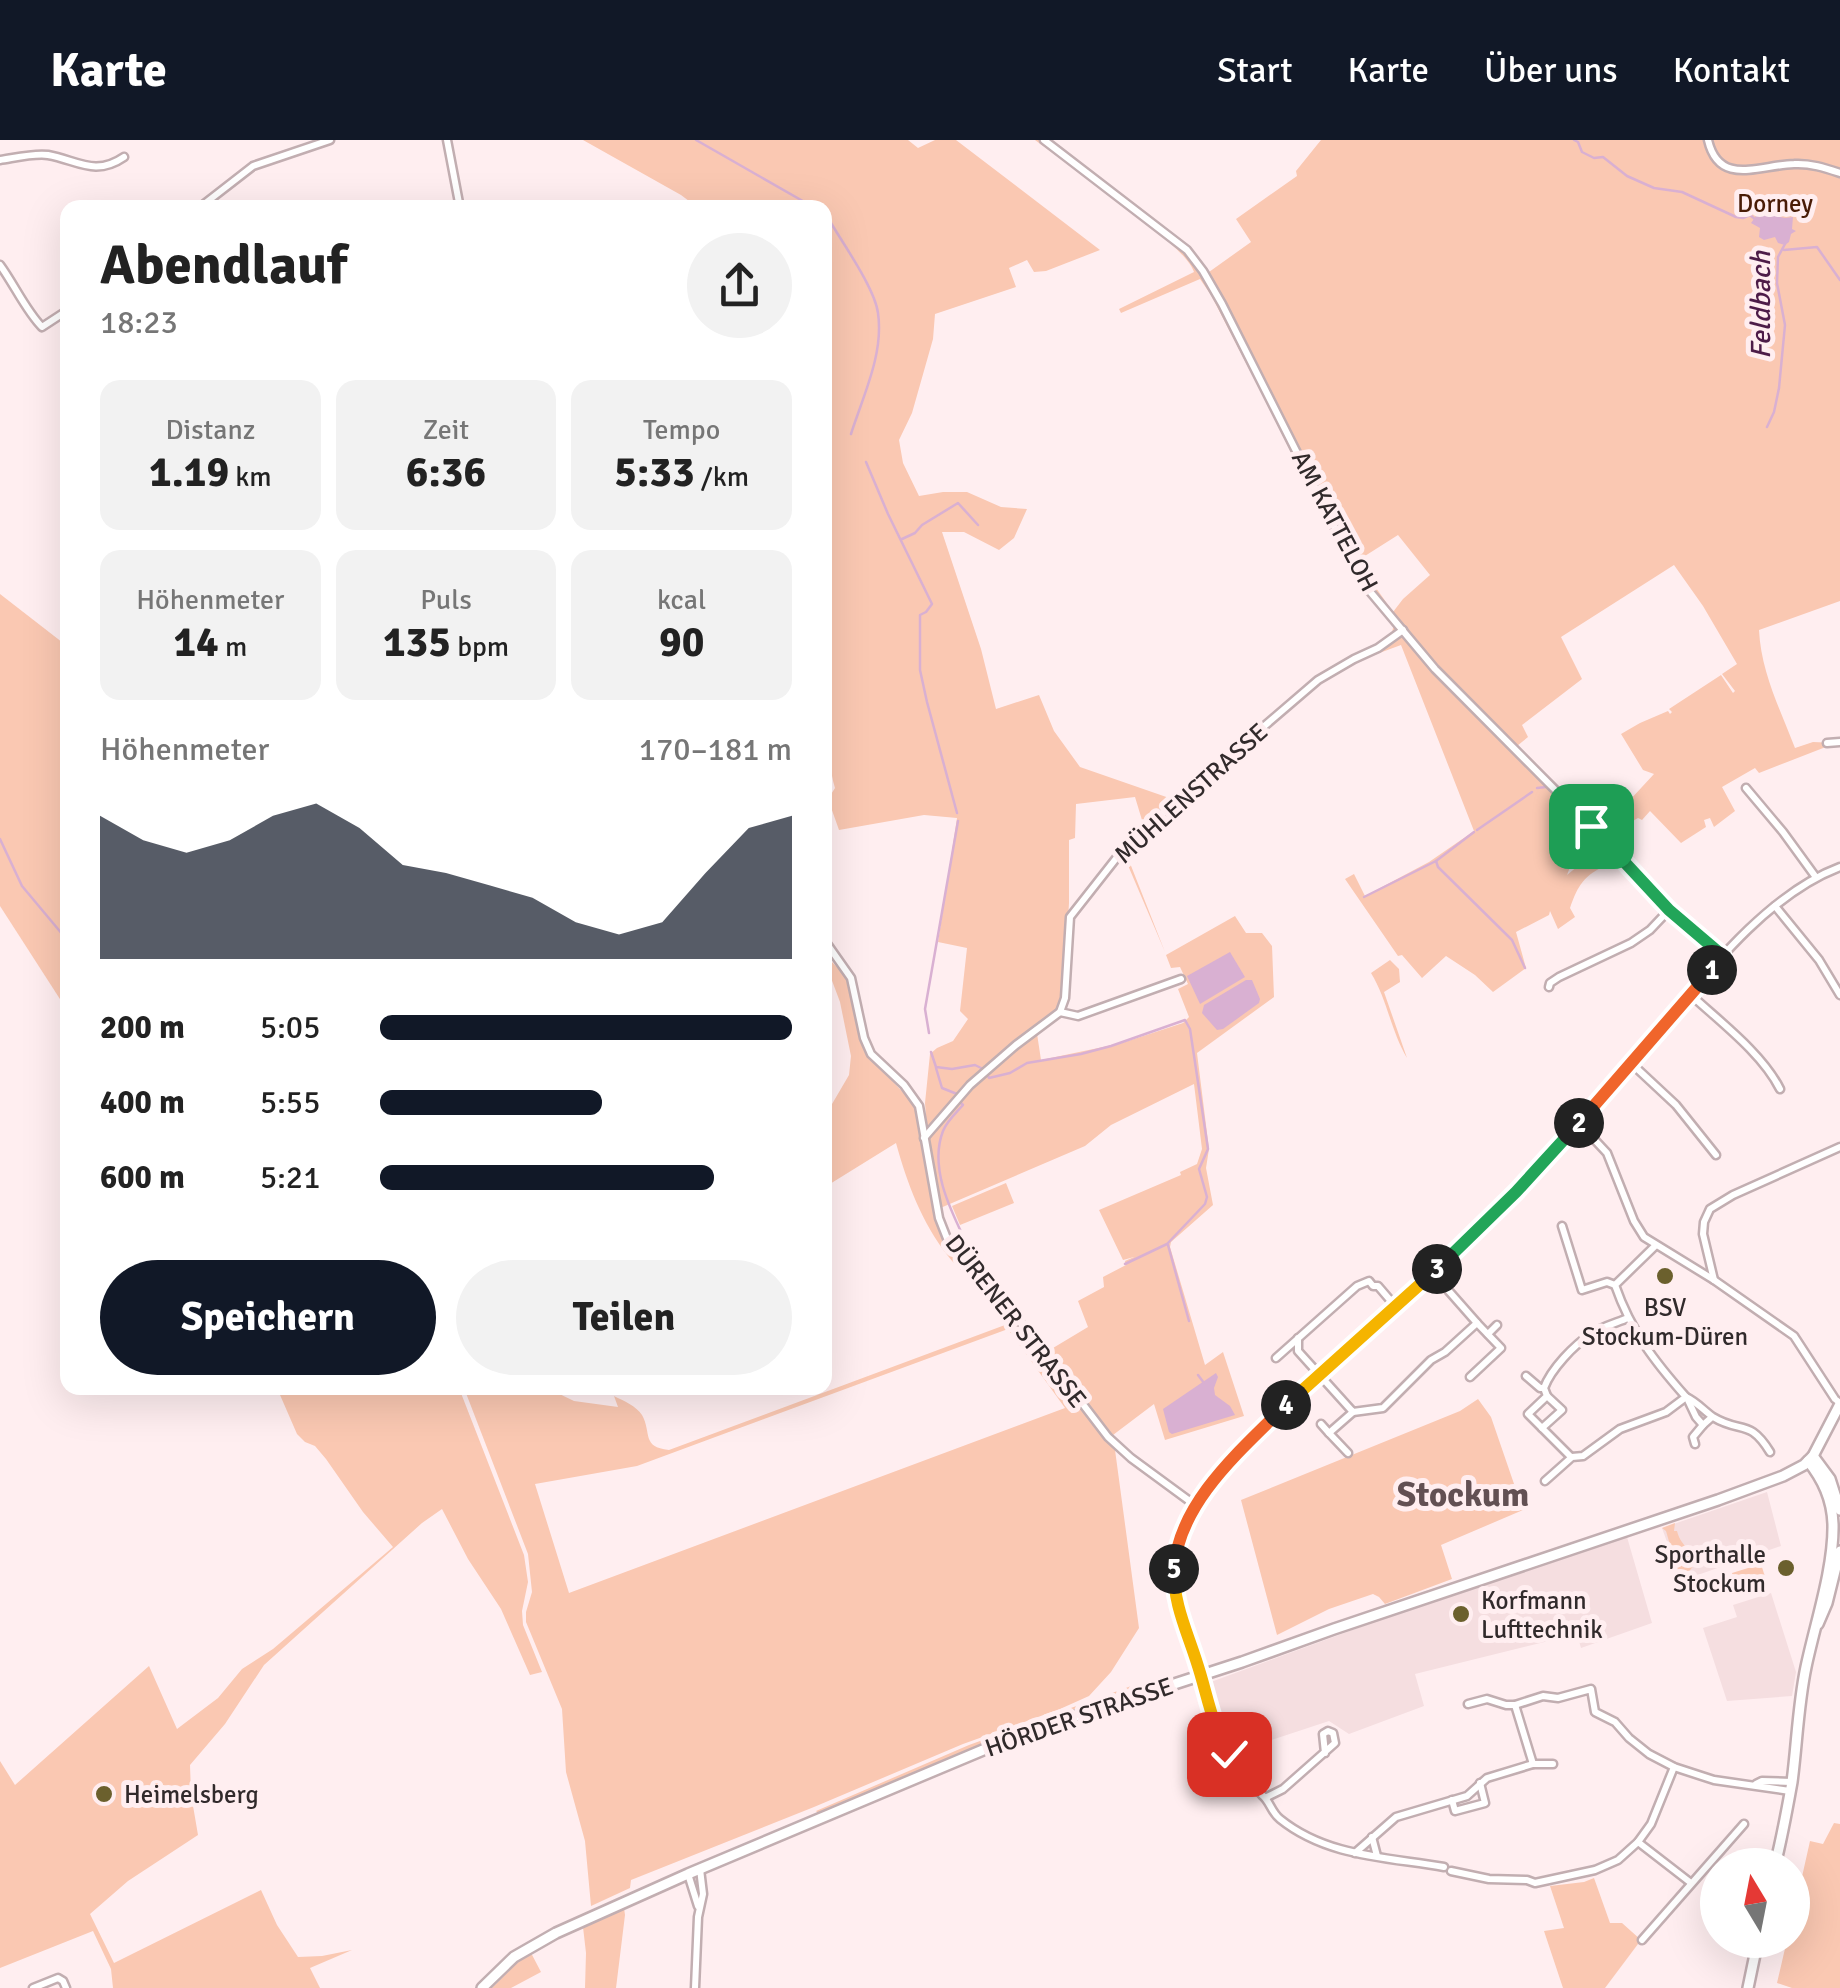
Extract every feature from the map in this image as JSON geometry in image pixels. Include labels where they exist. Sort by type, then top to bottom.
[{"type":"main road","points":[[1810,1458],[1840,1404]]},
{"type":"main road","points":[[1810,1458],[1820,1464],[1834,1487],[1840,1510]]},
{"type":"main road","points":[[1778,1848],[1791,1786],[1804,1674],[1816,1616],[1838,1552],[1825,1486],[1810,1458]]},
{"type":"main road","name":"HÖRDER STRASSE","points":[[482,1988],[528,1948],[604,1912],[1002,1742],[1718,1500],[1783,1476],[1810,1458]]},
{"type":"main road","points":[[1748,1988],[1754,1958]]},
{"type":"street","points":[[209,200],[253,166],[330,140]]},
{"type":"street","points":[[447,140],[458,200]]},
{"type":"street","name":"AM KATTELOH","points":[[1044,140],[1187,250],[1203,271],[1367,588],[1435,669],[1669,910],[1723,956]]},
{"type":"street","points":[[1708,140],[1712,156],[1730,169],[1807,164],[1840,174]]},
{"type":"street","points":[[0,160],[46,154],[97,167],[124,157]]},
{"type":"street","points":[[0,264],[42,328],[60,316]]},
{"type":"street","name":"MÜHLENSTRASSE","points":[[1060,1012],[1065,998],[1070,917],[1129,842],[1318,680],[1403,630]]},
{"type":"street","points":[[1826,743],[1840,742]]},
{"type":"street","points":[[1746,788],[1815,876]]},
{"type":"street","points":[[1674,1767],[1654,1819],[1638,1842],[1618,1860],[1546,1883],[1489,1879],[1354,1854],[1320,1843],[1275,1816],[1267,1797],[1224,1747],[1178,1608],[1174,1584],[1178,1542],[1194,1505],[1261,1430],[1506,1202],[1723,956],[1775,906],[1815,876],[1840,868]]},
{"type":"street","points":[[1775,906],[1840,994]]},
{"type":"street","points":[[1549,987],[1559,976],[1638,939],[1669,910]]},
{"type":"street","name":"DÜRENER STRASSE","points":[[832,951],[850,978],[868,1049],[916,1102],[938,1218],[950,1246],[994,1288],[1108,1437],[1194,1505]]},
{"type":"street","points":[[924,1138],[970,1085],[1060,1012],[1078,1016],[1181,979]]},
{"type":"street","points":[[1690,994],[1760,1062],[1780,1089]]},
{"type":"street","points":[[1631,1063],[1676,1105],[1716,1155]]},
{"type":"street","points":[[1579,1123],[1607,1153],[1638,1229],[1656,1246],[1714,1280],[1794,1336],[1840,1404]]},
{"type":"street","points":[[1714,1280],[1703,1234],[1710,1209],[1840,1147]]},
{"type":"street","points":[[1562,1226],[1582,1290],[1607,1282],[1615,1285],[1628,1318],[1655,1363],[1686,1397],[1703,1425]]},
{"type":"street","points":[[1615,1285],[1656,1246]]},
{"type":"street","points":[[1433,1273],[1502,1348],[1470,1377]]},
{"type":"street","points":[[1276,1358],[1357,1286],[1369,1281],[1396,1307]]},
{"type":"street","points":[[1572,1457],[1528,1414],[1546,1392],[1549,1374],[1591,1333],[1628,1318]]},
{"type":"street","points":[[1329,1433],[1353,1412],[1383,1408],[1431,1360],[1478,1323]]},
{"type":"street","points":[[1488,1334],[1497,1326]]},
{"type":"street","points":[[1298,1338],[1298,1351],[1353,1412]]},
{"type":"street","points":[[1526,1376],[1562,1410],[1542,1428]]},
{"type":"street","points":[[1686,1397],[1712,1417],[1759,1433],[1770,1452]]},
{"type":"street","points":[[1545,1481],[1572,1457],[1583,1456],[1620,1429],[1666,1412],[1686,1397]]},
{"type":"street","points":[[1695,1444],[1693,1437],[1712,1417]]},
{"type":"street","points":[[1320,1424],[1348,1453]]},
{"type":"street","points":[[1468,1704],[1487,1698],[1515,1705],[1543,1696],[1558,1698],[1591,1689],[1595,1712],[1615,1722],[1649,1754],[1674,1767],[1714,1780],[1762,1788],[1791,1786]]},
{"type":"street","points":[[1515,1705],[1533,1764]]},
{"type":"street","points":[[1267,1797],[1283,1789],[1325,1753]]},
{"type":"street","points":[[1354,1854],[1396,1816],[1467,1796],[1487,1778],[1533,1764],[1553,1764]]},
{"type":"street","points":[[1452,1800],[1455,1811],[1486,1803],[1480,1783]]},
{"type":"street","points":[[1467,1796],[1470,1807]]},
{"type":"street","points":[[1642,1940],[1744,1824]]},
{"type":"street","points":[[1372,1837],[1380,1857]]},
{"type":"street","points":[[1638,1842],[1691,1883]]},
{"type":"street","points":[[695,1988],[703,1894],[700,1869]]},
{"type":"street","points":[[688,1874],[699,1911]]},
{"type":"street","points":[[33,1988],[58,1978],[66,1988]]},
{"type":"shaded area","points":[[1759,212],[1793,217],[1792,229],[1796,231],[1789,242],[1785,245],[1775,237],[1759,237],[1760,228],[1751,223]]},
{"type":"shaded area","points":[[1230,952],[1245,977],[1200,1004],[1187,976]]},
{"type":"shaded area","points":[[1252,980],[1259,1003],[1217,1030],[1202,1013],[1204,1005]]},
{"type":"shaded area","points":[[1216,1373],[1215,1395],[1235,1415],[1169,1432],[1163,1409]]},
{"type":"shaded area","points":[[1767,1492],[1781,1546],[1681,1581],[1662,1528]]},
{"type":"shaded area","points":[[1627,1537],[1652,1623],[1581,1648],[1577,1634],[1415,1674],[1424,1706],[1349,1734],[1329,1721],[1247,1748],[1222,1752],[1200,1686],[1404,1611]]},
{"type":"shaded area","points":[[1771,1593],[1796,1672],[1792,1696],[1727,1701],[1703,1628],[1737,1617],[1733,1605]]},
{"type":"green space","name":"Dorney","points":[[583,140],[908,140],[918,148],[935,140],[956,140],[1100,250],[1046,271],[1034,272],[1027,260],[1009,268],[1016,287],[935,314],[933,339],[912,413],[899,440],[903,463],[919,496],[967,492],[1001,507],[1027,509],[1014,538],[999,550],[964,532],[942,532],[981,649],[996,709],[1039,695],[1054,731],[1080,767],[1175,800],[1311,680],[1392,633],[1395,618],[1354,562],[1348,566],[1200,279],[1121,313],[1119,309],[1194,272],[1186,259],[1148,224],[1035,140],[1052,140],[1186,244],[1209,272],[1251,242],[1236,219],[1297,176],[1296,171],[1321,140],[1840,140],[1840,601],[1759,630],[1767,676],[1795,748],[1813,742],[1836,743],[1759,773],[1755,768],[1722,787],[1735,811],[1714,827],[1710,818],[1704,820],[1706,827],[1681,843],[1650,811],[1642,820],[1638,818],[1622,827],[1616,815],[1654,774],[1643,770],[1621,734],[1668,711],[1670,714],[1669,709],[1721,675],[1733,693],[1722,674],[1737,664],[1674,565],[1561,637],[1582,679],[1522,725],[1528,737],[1517,746],[1547,786],[1597,839],[1585,840],[1564,857],[1570,867],[1567,875],[1595,852],[1607,865],[1579,887],[1570,908],[1575,917],[1558,929],[1550,911],[1516,932],[1526,968],[1493,992],[1446,956],[1422,978],[1402,955],[1398,956],[1345,879],[1354,874],[1365,896],[1429,862],[1474,831],[1401,645],[1355,662],[1323,680],[1145,832],[1126,853],[1165,952],[1124,856],[1078,911],[1145,830],[1135,797],[1076,804],[1075,838],[1069,840],[1063,998],[1058,1011],[1036,1027],[1041,1060],[1122,1043],[1183,1023],[1189,1017],[1178,989],[1188,984],[1180,967],[1171,968],[1166,955],[1235,916],[1246,933],[1262,933],[1272,946],[1274,997],[1197,1053],[1209,1149],[1206,1168],[1213,1205],[1170,1247],[1205,1365],[1223,1352],[1244,1416],[1165,1440],[1154,1404],[1113,1435],[1139,1628],[1111,1672],[1089,1696],[631,1880],[630,1888],[591,1906],[585,1841],[566,1772],[562,1709],[526,1622],[532,1592],[528,1554],[467,1395],[562,1395],[574,1401],[618,1407],[614,1396],[639,1412],[654,1446],[669,1450],[817,1395],[829,1395],[637,1466],[535,1484],[569,1593],[1065,1408],[1008,1329],[832,1394],[832,1389],[1005,1325],[989,1303],[988,1294],[952,1261],[930,1230],[910,1188],[896,1143],[832,1183],[832,1104],[849,1075],[851,1056],[832,981],[832,962],[845,975],[865,1052],[914,1104],[920,1130],[927,1129],[925,1103],[930,1054],[953,1041],[968,1019],[960,1011],[967,948],[938,942],[957,818],[924,815],[839,830],[832,810],[832,200],[688,200]],"holes":[[[1398,535],[1430,575],[1393,612],[1357,561]],[[1194,1084],[1202,1149],[1197,1164],[1180,1172],[1181,1175],[1099,1210],[1123,1260],[1134,1257],[1103,1277],[1104,1287],[1078,1301],[1088,1327],[1048,1351],[1022,1317],[954,1254],[943,1234],[938,1209],[1085,1146],[1111,1125]]]},
{"type":"green space","points":[[0,594],[60,641],[60,999],[0,906]]},
{"type":"green space","points":[[1390,960],[1399,969],[1400,982],[1384,992],[1407,1058],[1371,973]]},
{"type":"green space","points":[[1006,1183],[1014,1203],[960,1225],[952,1206]]},
{"type":"green space","points":[[280,1395],[462,1395],[524,1555],[528,1582],[523,1625],[542,1672],[530,1675],[501,1609],[468,1559],[442,1509],[264,1665],[225,1724],[190,1765],[198,1835],[128,1881],[90,1914],[114,1963],[261,1890],[298,1957],[352,1950],[310,1968],[320,1988],[113,1988],[111,1969],[93,1931],[0,1968],[0,1761],[15,1785],[149,1666],[177,1729],[218,1698],[242,1669],[273,1649],[393,1547],[315,1446],[297,1434]]},
{"type":"green space","points":[[1478,1399],[1491,1417],[1523,1510],[1441,1545],[1452,1579],[1385,1604],[1373,1594],[1329,1609],[1277,1635],[1241,1500],[1460,1411]]},
{"type":"green space","points":[[1675,1523],[1674,1531],[1698,1560],[1687,1574],[1679,1576],[1662,1528]]},
{"type":"green space","points":[[1761,1564],[1767,1583],[1738,1593],[1732,1573]]},
{"type":"green space","points":[[1134,1685],[1121,1696],[1009,1735],[820,1815],[816,1811],[969,1745]]},
{"type":"green space","points":[[1834,1823],[1840,1824],[1840,1988],[1792,1988],[1777,1983],[1783,1958],[1810,1958],[1808,1848],[1810,1841],[1823,1844]]},
{"type":"green space","points":[[1594,1878],[1610,1923],[1622,1923],[1641,1940],[1605,1988],[1563,1988],[1544,1931],[1564,1928],[1550,1886]]},
{"type":"green space","points":[[624,1908],[616,1988],[585,1988],[583,1927]]},
{"type":"green space","points":[[530,1951],[541,1972],[511,1988],[492,1988],[514,1962]]},
{"type":"waterway","points":[[696,140],[801,200]]},
{"type":"waterway","name":"Feldbach","points":[[1574,140],[1582,152],[1594,158],[1603,157],[1627,176],[1654,188],[1682,192],[1736,217],[1750,215],[1756,220]]},
{"type":"waterway","points":[[832,225],[865,280],[878,313],[875,359],[851,434]]},
{"type":"waterway","name":"Feldbach","points":[[1767,427],[1779,388],[1785,325],[1777,283],[1778,257],[1785,244]]},
{"type":"waterway","points":[[1784,250],[1817,247],[1840,280]]},
{"type":"waterway","points":[[866,462],[932,604],[920,615],[920,670],[957,813]]},
{"type":"waterway","points":[[902,539],[958,503],[978,525]]},
{"type":"waterway","points":[[1537,788],[1546,787]]},
{"type":"waterway","points":[[1477,830],[1532,792]]},
{"type":"waterway","points":[[929,1033],[925,1009],[958,821]]},
{"type":"waterway","points":[[1364,897],[1436,861],[1474,832]]},
{"type":"waterway","points":[[0,839],[22,886],[60,931]]},
{"type":"waterway","points":[[1436,861],[1512,940],[1525,968]]},
{"type":"waterway","points":[[987,1074],[989,1078],[1010,1073],[1027,1063],[1111,1046],[1185,1020],[1190,1029],[1208,1149],[1199,1169],[1207,1197],[1205,1204],[1167,1244],[1125,1264]]},
{"type":"waterway","points":[[931,1052],[936,1067],[975,1065],[983,1069]]},
{"type":"waterway","points":[[936,1068],[942,1088],[957,1094]]},
{"type":"waterway","points":[[961,1103],[943,1131],[938,1159],[943,1187],[965,1240],[961,1248]]},
{"type":"waterway","points":[[1168,1245],[1189,1321]]},
{"type":"waterway","points":[[1198,1375],[1204,1383]]},
{"type":"place","name":"BSV Stockum-Düren","points":[[1665,1276]]},
{"type":"place","name":"Sporthalle Stockum","points":[[1786,1568]]},
{"type":"place","name":"Korfmann Lufttechnik","points":[[1461,1614]]},
{"type":"place","name":"Heimelsberg","points":[[104,1794]]},
{"type":"district","name":"Stockum","points":[[1463,1494]]},
{"type":"route","points":[[1229,1754],[1204,1691],[1175,1596],[1175,1552],[1194,1505],[1283,1408],[1516,1192],[1723,956],[1669,910],[1591,826]]}]
